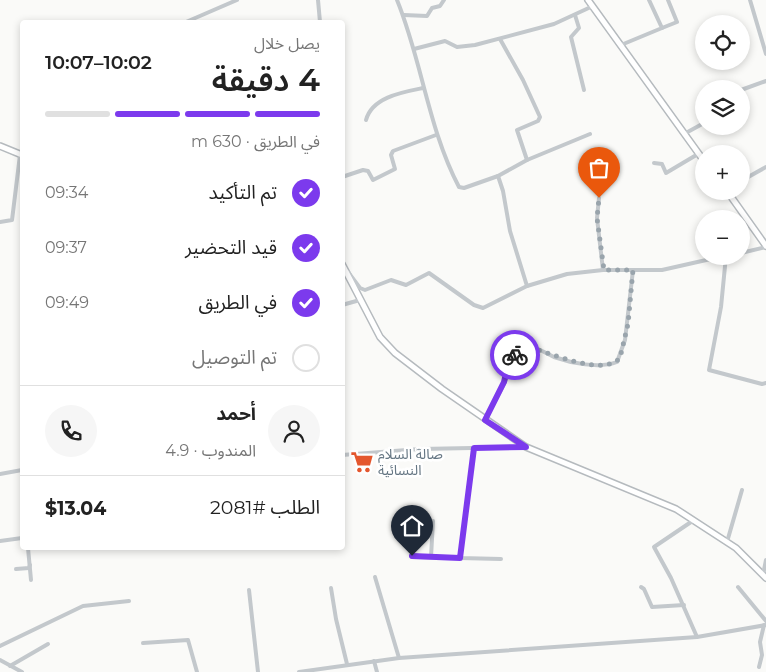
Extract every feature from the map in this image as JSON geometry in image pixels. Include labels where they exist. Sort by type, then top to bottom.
[{"type":"main road","points":[[588,0],[695,150]]},
{"type":"main road","points":[[0,146],[20,155]]},
{"type":"main road","points":[[733,200],[766,246]]},
{"type":"main road","points":[[346,271],[376,331],[389,348],[485,420],[526,447],[668,505],[727,542],[764,576]]},
{"type":"street","points":[[191,20],[237,0]]},
{"type":"street","points":[[318,0],[320,20]]},
{"type":"street","points":[[397,0],[414,49],[436,135],[459,187],[464,188],[498,176],[527,160],[590,134]]},
{"type":"street","points":[[404,16],[427,16],[432,8],[440,6],[444,0]]},
{"type":"street","points":[[649,0],[662,28]]},
{"type":"street","points":[[621,45],[677,22],[668,0]]},
{"type":"street","points":[[750,0],[766,54]]},
{"type":"street","points":[[414,49],[445,41],[457,47],[469,47],[576,15],[593,6]]},
{"type":"street","points":[[576,15],[579,28],[571,37],[584,90]]},
{"type":"street","points":[[500,39],[523,80],[540,117],[538,121],[517,130],[527,160]]},
{"type":"street","points":[[750,87],[766,81]]},
{"type":"street","points":[[366,120],[369,113],[389,96],[423,88]]},
{"type":"street","points":[[684,134],[695,128]]},
{"type":"street","points":[[345,176],[363,170],[368,172],[373,180],[393,172],[395,169],[391,155],[393,151],[436,135]]},
{"type":"street","points":[[654,163],[662,164],[666,173],[695,156]]},
{"type":"street","points":[[0,222],[12,219],[20,162]]},
{"type":"street","points":[[750,176],[766,166]]},
{"type":"street","points":[[498,176],[503,191],[510,231],[527,286]]},
{"type":"street","points":[[599,198],[597,218],[604,270]]},
{"type":"street","points":[[750,250],[766,246]]},
{"type":"street","points":[[346,271],[354,278],[360,288],[365,290],[391,280],[409,284],[428,273],[478,308],[527,286],[567,274],[604,270],[662,270],[695,263]]},
{"type":"street","points":[[724,265],[721,307],[709,370],[762,384],[766,383]]},
{"type":"street","points":[[485,420],[504,382],[509,362],[528,347],[564,360],[581,363],[612,364],[617,362],[625,340],[633,270]]},
{"type":"street","points":[[345,304],[360,300]]},
{"type":"street","points":[[345,454],[526,447]]},
{"type":"street","points":[[460,558],[474,448]]},
{"type":"street","points":[[0,474],[20,470]]},
{"type":"street","points":[[727,542],[742,490]]},
{"type":"street","points":[[694,520],[654,546],[684,605],[697,637]]},
{"type":"street","points":[[431,557],[433,521]]},
{"type":"street","points":[[0,541],[20,538]]},
{"type":"street","points":[[28,550],[31,580]]},
{"type":"street","points":[[412,556],[501,559]]},
{"type":"street","points":[[764,576],[766,560]]},
{"type":"street","points":[[16,569],[26,569],[30,565]]},
{"type":"street","points":[[375,576],[399,658]]},
{"type":"street","points":[[641,587],[644,589],[652,607],[684,605]]},
{"type":"street","points":[[738,587],[765,624]]},
{"type":"street","points":[[331,588],[347,664]]},
{"type":"street","points":[[248,590],[258,672]]},
{"type":"street","points":[[0,646],[83,606],[129,600]]},
{"type":"street","points":[[299,672],[399,658],[697,637],[765,624]]},
{"type":"street","points":[[760,667],[762,655],[760,642],[765,624]]},
{"type":"street","points":[[143,643],[188,640],[196,672]]},
{"type":"street","points":[[10,666],[48,644]]},
{"type":"street","points":[[0,660],[22,672]]},
{"type":"street","points":[[374,661],[377,672]]},
{"type":"way so far","points":[[515,355],[530,347],[564,360],[581,363],[612,364],[620,358],[628,324],[633,270],[604,270],[597,218],[599,198]]},
{"type":"place","name":"صالة السلام النسائية","points":[[362,462]]},
{"type":"route","points":[[412,556],[460,558],[474,448],[526,447],[485,420],[502,387],[509,362],[515,355]]}]
